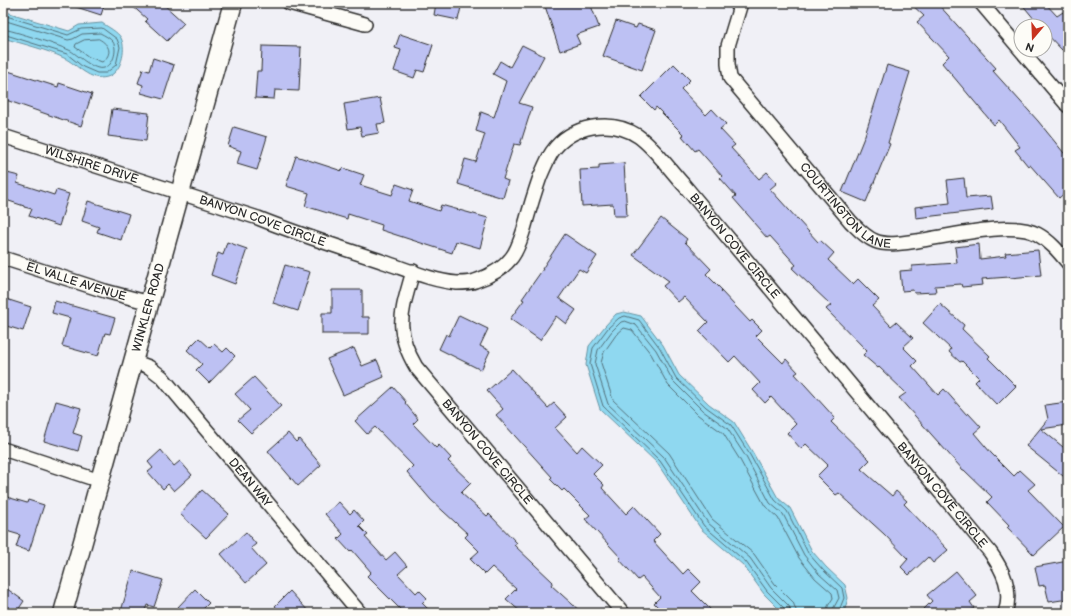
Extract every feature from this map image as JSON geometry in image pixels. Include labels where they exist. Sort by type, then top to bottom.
[{"type":"street","name":"WINKLER ROAD","points":[[63,613],[232,3]]},
{"type":"street","points":[[289,3],[365,24]]},
{"type":"street","name":"COURTINGTON LANE","points":[[741,3],[728,46],[730,78],[851,222],[862,233],[875,241],[891,244],[1000,229],[1021,229],[1036,234],[1049,242],[1068,263]]},
{"type":"street","points":[[981,3],[1068,106]]},
{"type":"street","name":"BANYON COVE CIRCLE","points":[[180,193],[258,218],[291,232],[442,280],[458,283],[473,282],[489,276],[502,268],[513,256],[519,243],[545,165],[553,151],[564,140],[578,131],[594,126],[608,126],[624,129],[638,136],[684,185],[990,552],[999,564],[1006,579],[1008,594],[1005,613]]},
{"type":"street","name":"WILSHIRE DRIVE","points":[[3,136],[180,193]]},
{"type":"street","name":"EL VALLE AVENUE","points":[[3,258],[105,291],[150,302]]},
{"type":"street","name":"BANYON COVE CIRCLE","points":[[413,271],[403,308],[401,324],[403,339],[412,361],[623,613]]},
{"type":"street","name":"DEAN WAY","points":[[133,361],[149,367],[162,377],[360,613]]},
{"type":"street","points":[[3,449],[100,481]]},
{"type":"water","points":[[3,11],[69,31],[79,25],[102,23],[120,36],[123,43],[122,60],[112,75],[101,78],[89,75],[64,58],[3,38]]},
{"type":"water","points":[[624,312],[641,316],[663,345],[679,375],[709,404],[734,422],[778,498],[790,508],[812,551],[845,585],[848,598],[845,609],[840,613],[783,613],[764,594],[743,565],[701,529],[657,463],[600,409],[586,365],[589,346],[616,314]]},
{"type":"building","points":[[70,3],[105,3],[101,15],[70,5]]},
{"type":"building","points":[[129,3],[162,3],[184,23],[167,41],[145,21],[147,19]]},
{"type":"building","points":[[436,3],[462,3],[458,20],[434,15]]},
{"type":"building","points":[[544,3],[590,3],[599,27],[576,35],[580,44],[560,51]]},
{"type":"building","points":[[910,3],[937,3],[996,68],[993,71],[1038,121],[1068,158],[1068,190],[1059,198],[1030,165],[1028,166],[1015,150],[1020,147],[999,120],[994,125],[942,63],[949,56],[917,22],[924,16]]},
{"type":"building","points":[[1021,3],[1045,3],[1057,16],[1063,12],[1068,17],[1068,45],[1062,50],[1053,40],[1053,18],[1033,18]]},
{"type":"building","points":[[616,21],[636,28],[638,24],[656,30],[642,70],[603,56]]},
{"type":"building","points":[[400,34],[433,45],[424,72],[417,70],[414,78],[394,71],[401,50],[395,48]]},
{"type":"building","points":[[522,45],[544,56],[519,103],[532,107],[520,145],[514,144],[503,179],[508,181],[503,198],[458,184],[465,159],[476,162],[485,134],[476,131],[481,112],[494,117],[506,81],[493,74],[500,61],[510,67]]},
{"type":"building","points":[[262,46],[301,47],[299,91],[275,90],[274,99],[255,98],[257,71],[261,71]]},
{"type":"building","points":[[153,58],[174,65],[163,99],[141,93],[143,85],[138,83],[143,69],[149,71]]},
{"type":"building","points":[[674,64],[690,80],[681,89],[706,115],[712,109],[726,124],[720,129],[735,145],[731,148],[759,179],[767,172],[777,183],[770,189],[818,242],[820,240],[834,253],[828,260],[853,284],[858,279],[879,300],[872,306],[891,326],[896,322],[913,338],[903,347],[917,361],[912,366],[938,395],[944,389],[967,415],[968,413],[981,427],[974,433],[1014,476],[1020,470],[1035,484],[1028,490],[1064,527],[1034,555],[1007,527],[1009,525],[987,502],[992,497],[963,470],[899,398],[906,393],[879,367],[878,368],[863,355],[867,351],[826,309],[831,305],[792,268],[796,265],[770,236],[767,238],[733,198],[736,196],[720,178],[722,176],[698,149],[695,151],[682,136],[684,135],[656,107],[654,110],[641,97]]},
{"type":"building","points":[[887,65],[910,72],[888,143],[890,144],[866,202],[842,192],[865,135]]},
{"type":"building","points":[[8,71],[58,87],[59,83],[92,94],[81,126],[3,99],[3,87]]},
{"type":"building","points":[[380,98],[385,123],[377,124],[379,133],[362,136],[360,127],[348,129],[344,104]]},
{"type":"building","points":[[112,109],[149,113],[146,141],[108,136]]},
{"type":"building","points":[[234,127],[267,137],[257,170],[237,164],[241,151],[228,146]]},
{"type":"building","points":[[296,156],[342,171],[343,168],[364,175],[360,185],[392,195],[396,184],[413,190],[409,201],[439,211],[441,205],[488,218],[480,248],[456,241],[452,253],[381,230],[382,225],[348,214],[347,219],[305,206],[309,193],[286,186]]},
{"type":"building","points":[[624,163],[627,216],[614,216],[613,204],[582,206],[580,170],[599,169],[599,165]]},
{"type":"building","points":[[3,172],[19,176],[17,183],[54,195],[56,190],[69,194],[59,226],[29,216],[32,209],[3,199]]},
{"type":"building","points":[[964,178],[966,198],[991,196],[993,209],[916,218],[915,207],[950,203],[947,180]]},
{"type":"building","points":[[88,201],[129,214],[121,240],[97,232],[99,227],[82,221]]},
{"type":"building","points":[[661,218],[687,239],[685,242],[711,269],[706,274],[750,322],[752,320],[762,330],[756,336],[783,363],[786,359],[798,372],[795,374],[835,418],[831,422],[870,460],[861,469],[892,496],[896,491],[907,501],[904,504],[948,550],[933,563],[928,557],[909,575],[901,567],[908,559],[884,534],[839,493],[836,495],[817,476],[828,465],[806,444],[801,449],[787,433],[796,424],[771,397],[765,403],[753,390],[760,383],[735,356],[729,362],[699,331],[708,322],[684,297],[678,302],[663,286],[669,281],[633,255]]},
{"type":"building","points":[[565,234],[597,256],[586,273],[579,269],[559,298],[576,310],[566,324],[556,316],[540,340],[510,319],[524,300],[522,299]]},
{"type":"building","points":[[227,242],[247,249],[235,284],[211,275],[218,253],[223,255]]},
{"type":"building","points":[[979,244],[980,259],[1006,256],[1005,253],[1038,250],[1041,275],[982,279],[983,285],[962,287],[961,284],[935,286],[936,292],[914,293],[913,290],[902,291],[900,271],[912,270],[912,266],[957,263],[955,247]]},
{"type":"building","points":[[285,265],[310,272],[298,311],[273,303]]},
{"type":"building","points":[[332,290],[362,290],[362,317],[369,317],[369,334],[322,334],[322,313],[332,313]]},
{"type":"building","points":[[3,298],[31,307],[23,331],[3,325]]},
{"type":"building","points":[[55,301],[115,318],[110,334],[105,333],[98,356],[62,346],[70,318],[52,313]]},
{"type":"building","points":[[940,304],[964,325],[962,329],[990,356],[988,358],[1016,386],[997,405],[975,382],[979,378],[962,361],[960,362],[949,352],[951,349],[923,323]]},
{"type":"building","points":[[459,315],[488,329],[480,346],[490,351],[481,370],[439,349],[446,334],[449,336]]},
{"type":"building","points":[[199,338],[210,348],[214,344],[223,352],[227,348],[235,356],[209,383],[196,370],[202,364],[187,350]]},
{"type":"building","points":[[354,348],[362,366],[377,360],[384,377],[343,395],[327,359]]},
{"type":"building","points":[[512,369],[548,408],[554,403],[567,417],[555,428],[577,452],[582,446],[602,465],[593,474],[604,485],[602,488],[626,514],[634,506],[660,534],[653,541],[683,574],[688,569],[701,582],[692,591],[714,613],[664,613],[654,603],[660,597],[642,577],[638,580],[619,559],[621,558],[585,519],[590,515],[564,489],[562,491],[550,479],[552,477],[496,415],[503,409],[487,391]]},
{"type":"building","points":[[254,377],[281,406],[251,433],[238,420],[250,410],[235,394]]},
{"type":"building","points":[[393,387],[418,419],[413,424],[436,448],[439,445],[451,458],[448,461],[471,483],[461,493],[487,516],[489,514],[517,543],[514,545],[553,582],[551,585],[582,613],[522,613],[506,599],[516,589],[492,567],[485,574],[470,559],[479,551],[465,537],[468,534],[431,500],[407,472],[413,466],[375,427],[367,434],[355,421]]},
{"type":"building","points":[[56,401],[81,408],[73,433],[82,436],[78,451],[44,441]]},
{"type":"building","points":[[1068,402],[1068,425],[1041,429],[1068,451],[1068,480],[1026,446],[1048,419],[1045,405]]},
{"type":"building","points":[[288,433],[296,442],[299,439],[321,465],[298,486],[268,451]]},
{"type":"building","points":[[161,450],[174,466],[180,461],[192,475],[174,491],[168,484],[163,489],[148,472],[153,468],[148,462]]},
{"type":"building","points":[[202,490],[229,514],[206,538],[180,514]]},
{"type":"building","points":[[7,497],[27,503],[28,500],[44,505],[29,551],[16,547],[20,535],[3,530],[3,508]]},
{"type":"building","points":[[339,502],[350,514],[354,510],[364,521],[359,526],[368,535],[365,537],[386,560],[395,552],[407,566],[398,574],[416,593],[419,590],[427,598],[422,603],[432,613],[404,613],[367,576],[371,572],[352,550],[350,552],[338,539],[343,534],[325,514]]},
{"type":"building","points":[[246,532],[256,544],[251,548],[266,565],[246,583],[221,554]]},
{"type":"building","points":[[1068,561],[1068,599],[1049,602],[1045,585],[1039,586],[1035,567]]},
{"type":"building","points":[[133,571],[163,580],[154,607],[147,605],[144,613],[127,613],[121,611]]},
{"type":"building","points":[[956,571],[977,596],[970,602],[974,608],[968,613],[920,613],[932,601],[927,595]]},
{"type":"building","points":[[3,586],[24,601],[16,613],[3,613]]},
{"type":"building","points":[[195,589],[209,603],[199,613],[184,613],[178,607]]},
{"type":"building","points":[[290,591],[310,613],[281,613],[275,606]]}]
